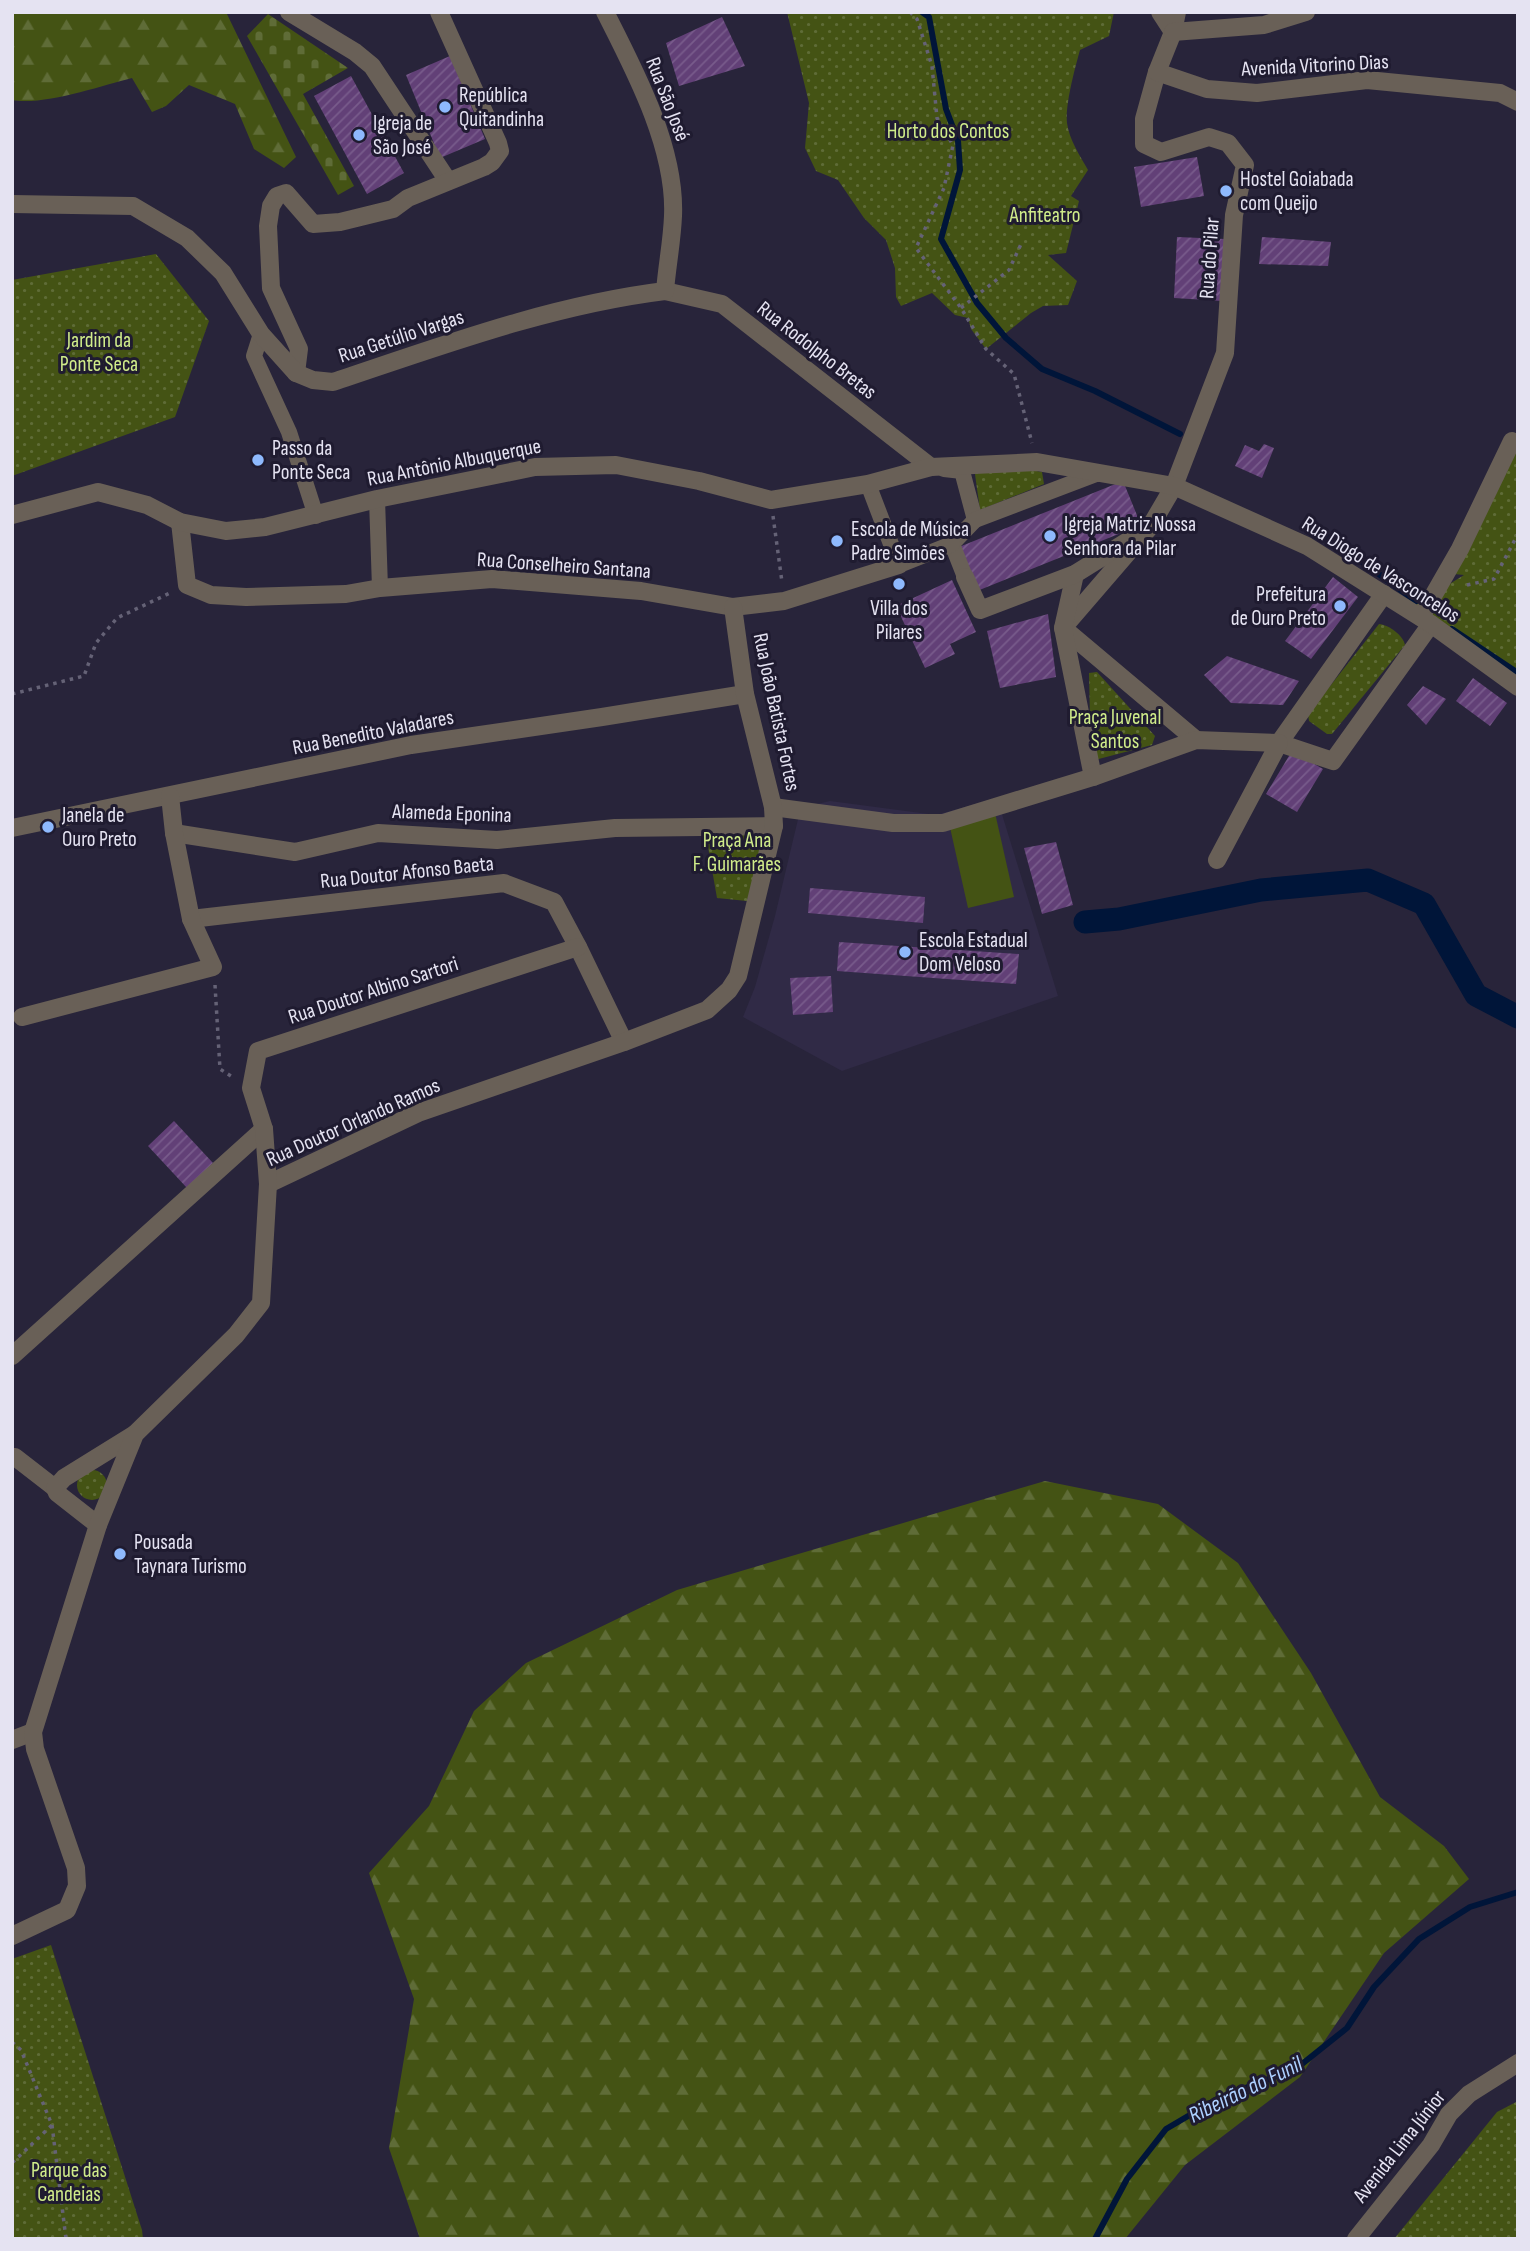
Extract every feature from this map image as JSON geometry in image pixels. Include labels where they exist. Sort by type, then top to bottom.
[{"type":"street","points":[[289,12],[355,52],[372,66],[448,181]]},
{"type":"street","points":[[296,373],[299,349],[271,288],[268,226],[271,206],[277,196],[286,193],[313,224],[324,224],[393,209],[408,198],[484,167],[492,162],[500,151],[439,12]]},
{"type":"street","name":"Rua São José","points":[[605,12],[628,58],[665,146],[673,214],[665,291]]},
{"type":"street","points":[[1160,12],[1172,32]]},
{"type":"street","points":[[1157,72],[1177,12]]},
{"type":"street","points":[[1172,32],[1264,26],[1306,12]]},
{"type":"street","name":"Avenida Vitorino Dias","points":[[1157,72],[1207,89],[1256,93],[1367,80],[1500,93],[1518,102]]},
{"type":"street","name":"Rua do Pilar","points":[[1157,72],[1144,119],[1144,144],[1161,152],[1209,137],[1228,143],[1245,165],[1234,215],[1225,353],[1174,486]]},
{"type":"street","points":[[12,204],[133,206],[187,238],[223,273],[261,334],[296,373]]},
{"type":"street","name":"Rua Getúlio Vargas","points":[[296,373],[313,380],[333,382],[462,339],[584,305],[665,291]]},
{"type":"street","name":"Rua Rodolpho Bretas","points":[[665,291],[722,304],[931,467]]},
{"type":"street","points":[[261,334],[254,356],[289,432],[316,516]]},
{"type":"street","points":[[773,807],[893,822],[943,822],[1093,776],[1196,740],[1279,743],[1333,761],[1426,620],[1512,441]]},
{"type":"street","name":"Rua Diogo de Vasconcelos","points":[[1037,462],[1174,486],[1307,546],[1426,620],[1518,687]]},
{"type":"street","name":"Rua Antônio Albuquerque","points":[[12,516],[98,492],[147,505],[180,522],[226,531],[265,527],[377,499],[535,467],[616,465],[698,481],[771,500],[868,484],[931,467],[1037,462]]},
{"type":"street","points":[[931,467],[962,471],[975,520]]},
{"type":"street","points":[[1112,476],[1096,474],[975,520],[952,544],[979,610],[1075,574],[1150,527]]},
{"type":"street","points":[[868,484],[899,565]]},
{"type":"street","points":[[1063,628],[1150,527],[1174,486]]},
{"type":"street","points":[[377,499],[380,588]]},
{"type":"street","points":[[180,522],[187,585]]},
{"type":"street","name":"Rua Conselheiro Santana","points":[[187,585],[211,595],[246,597],[346,594],[380,588],[492,579],[641,591],[733,607],[784,601],[899,565],[952,544]]},
{"type":"street","points":[[1075,574],[1063,628],[1093,776]]},
{"type":"street","points":[[1217,860],[1279,743],[1384,594]]},
{"type":"street","name":"Rua João Batista Fortes","points":[[733,607],[745,694],[773,807],[774,826]]},
{"type":"street","points":[[1063,628],[1196,740]]},
{"type":"street","name":"Rua Benedito Valadares","points":[[12,828],[411,745],[745,694]]},
{"type":"street","points":[[22,1017],[214,967],[191,919],[174,833],[170,796]]},
{"type":"street","name":"Alameda Eponina","points":[[174,833],[295,852],[378,833],[497,840],[615,828],[774,826]]},
{"type":"street","name":"Rua Doutor Orlando Ramos","points":[[33,1732],[98,1525],[135,1434],[236,1335],[261,1303],[268,1184],[418,1113],[624,1042],[707,1010],[729,990],[738,976],[774,826]]},
{"type":"street","name":"Rua Doutor Afonso Baeta","points":[[191,919],[504,883],[554,902],[624,1042]]},
{"type":"street","name":"Rua Doutor Albino Sartori","points":[[268,1184],[264,1129],[251,1088],[258,1051],[578,947]]},
{"type":"street","points":[[12,1356],[264,1129]]},
{"type":"street","points":[[55,1488],[64,1478],[135,1434]]},
{"type":"street","points":[[15,1457],[98,1525]]},
{"type":"street","points":[[12,1740],[33,1732],[35,1749],[76,1868],[77,1886],[67,1910],[12,1936]]},
{"type":"street","name":"Avenida Lima Júnior","points":[[1356,2239],[1431,2145],[1449,2114],[1469,2094],[1518,2063]]},
{"type":"path","points":[[910,12],[917,19],[932,66],[937,118],[953,145],[944,188],[916,248],[962,307],[986,349],[1014,374],[1037,462]]},
{"type":"path","points":[[962,307],[1009,270],[1022,242]]},
{"type":"path","points":[[771,500],[784,601]]},
{"type":"path","points":[[1468,585],[1494,579],[1518,534]]},
{"type":"path","points":[[12,694],[84,676],[96,643],[117,618],[187,585]]},
{"type":"path","points":[[214,967],[220,1069],[251,1088]]},
{"type":"path","points":[[12,2042],[21,2050],[51,2125],[66,2239]]},
{"type":"path","points":[[12,2163],[51,2125]]},
{"type":"shaded area","name":"Escola Estadual Dom Veloso","points":[[997,798],[1058,996],[842,1071],[743,1017],[755,987],[775,916],[799,815],[809,806],[830,801],[936,815]]},
{"type":"green space","points":[[12,12],[226,12],[296,157],[284,168],[254,149],[235,104],[189,85],[166,106],[152,112],[132,78],[55,98],[12,100]]},
{"type":"green space","name":"Horto dos Contos","points":[[787,12],[1114,12],[1109,36],[1080,50],[1069,97],[1068,129],[1088,170],[1071,196],[1079,201],[1066,253],[1048,255],[1077,281],[1068,305],[1043,306],[986,349],[971,329],[968,318],[955,315],[932,293],[901,306],[896,297],[895,268],[886,240],[864,218],[838,180],[816,171],[805,148],[809,103]]},
{"type":"green space","points":[[268,14],[348,68],[303,94],[354,186],[338,195],[247,36]]},
{"type":"green space","name":"Jardim da Ponte Seca","points":[[156,254],[209,321],[175,417],[12,476],[12,280]]},
{"type":"green space","points":[[1518,449],[1518,680],[1414,606],[1464,575],[1454,574]]},
{"type":"green space","points":[[973,460],[1042,472],[1044,484],[980,510]]},
{"type":"green space","points":[[1379,624],[1395,631],[1405,645],[1332,734],[1327,734],[1309,721],[1308,714]]},
{"type":"green space","name":"Praça Juvenal Santos","points":[[1097,672],[1155,736],[1152,745],[1091,761],[1089,673]]},
{"type":"green space","points":[[993,804],[1014,897],[968,908],[947,814]]},
{"type":"green space","name":"Praça Ana F. Guimarães","points":[[769,829],[747,901],[717,898],[705,830]]},
{"type":"green space","points":[[92,1470],[102,1475],[107,1485],[102,1495],[92,1500],[82,1495],[77,1485],[82,1475]]},
{"type":"green space","points":[[1045,1481],[1158,1504],[1238,1563],[1311,1673],[1380,1797],[1444,1846],[1469,1879],[1384,1953],[1300,2077],[1185,2165],[1125,2239],[420,2239],[389,2148],[414,1999],[369,1873],[429,1806],[474,1711],[526,1663],[677,1590]]},
{"type":"green space","name":"Parque das Candeias","points":[[51,1945],[143,2239],[12,2239],[12,1959]]},
{"type":"green space","points":[[1518,2101],[1518,2239],[1394,2239],[1497,2112]]},
{"type":"building","points":[[722,17],[745,66],[679,86],[666,43]]},
{"type":"building","name":"República Quitandinha","points":[[450,56],[485,139],[440,158],[406,75]]},
{"type":"building","name":"Igreja de São José","points":[[351,76],[404,173],[367,194],[314,96]]},
{"type":"building","points":[[1197,157],[1204,196],[1141,207],[1134,167]]},
{"type":"building","points":[[1177,237],[1225,239],[1222,301],[1174,298]]},
{"type":"building","points":[[1262,237],[1331,242],[1328,266],[1259,264]]},
{"type":"building","points":[[1264,444],[1274,448],[1262,478],[1235,466],[1245,445],[1259,451]]},
{"type":"building","name":"Igreja Matriz Nossa Senhora da Pilar","points":[[1123,481],[1141,525],[977,591],[959,547]]},
{"type":"building","points":[[1333,577],[1358,597],[1311,659],[1285,641]]},
{"type":"building","points":[[952,580],[976,632],[950,644],[955,654],[925,668],[896,606]]},
{"type":"building","points":[[1048,614],[1056,677],[1000,688],[987,631]]},
{"type":"building","points":[[1227,656],[1299,681],[1283,705],[1231,703],[1204,675]]},
{"type":"building","points":[[1473,678],[1507,703],[1490,726],[1456,701]]},
{"type":"building","points":[[1423,686],[1446,699],[1426,725],[1407,705]]},
{"type":"building","points":[[1292,751],[1323,769],[1297,812],[1266,794]]},
{"type":"building","points":[[1056,842],[1073,905],[1042,914],[1024,848]]},
{"type":"building","points":[[810,888],[925,897],[923,923],[808,913]]},
{"type":"building","points":[[839,942],[1019,954],[1016,984],[837,971]]},
{"type":"building","points":[[831,976],[833,1012],[793,1015],[790,978]]},
{"type":"building","points":[[174,1121],[213,1163],[187,1188],[148,1146]]},
{"type":"waterway","points":[[922,12],[929,17],[946,109],[958,141],[960,170],[941,239],[977,303],[1006,338],[1042,369],[1095,391],[1180,434]]},
{"type":"waterway","points":[[1321,532],[1416,601]]},
{"type":"waterway","points":[[1452,629],[1518,673]]},
{"type":"waterway","points":[[1085,922],[1119,919],[1261,890],[1368,880],[1424,904],[1476,995],[1518,1017]]},
{"type":"waterway","name":"Ribeirão do Funil","points":[[1095,2239],[1127,2179],[1166,2129],[1217,2099],[1297,2068],[1347,2028],[1374,1987],[1419,1939],[1470,1907],[1518,1892]]},
{"type":"place","name":"República Quitandinha","points":[[445,107]]},
{"type":"place","name":"Igreja de São José","points":[[359,135]]},
{"type":"place","name":"Hostel Goiabada com Queijo","points":[[1226,191]]},
{"type":"place","name":"Passo da Ponte Seca","points":[[258,460]]},
{"type":"place","name":"Igreja Matriz Nossa Senhora da Pilar","points":[[1050,536]]},
{"type":"place","name":"Escola de Música Padre Simões","points":[[837,541]]},
{"type":"place","name":"Villa dos Pilares","points":[[899,584]]},
{"type":"place","name":"Prefeitura de Ouro Preto","points":[[1340,606]]},
{"type":"place","name":"Janela de Ouro Preto","points":[[48,827]]},
{"type":"place","name":"Escola Estadual Dom Veloso","points":[[905,952]]},
{"type":"place","name":"Pousada Taynara Turismo","points":[[120,1554]]},
{"type":"park label","name":"Anfiteatro","points":[[1045,215]]}]
